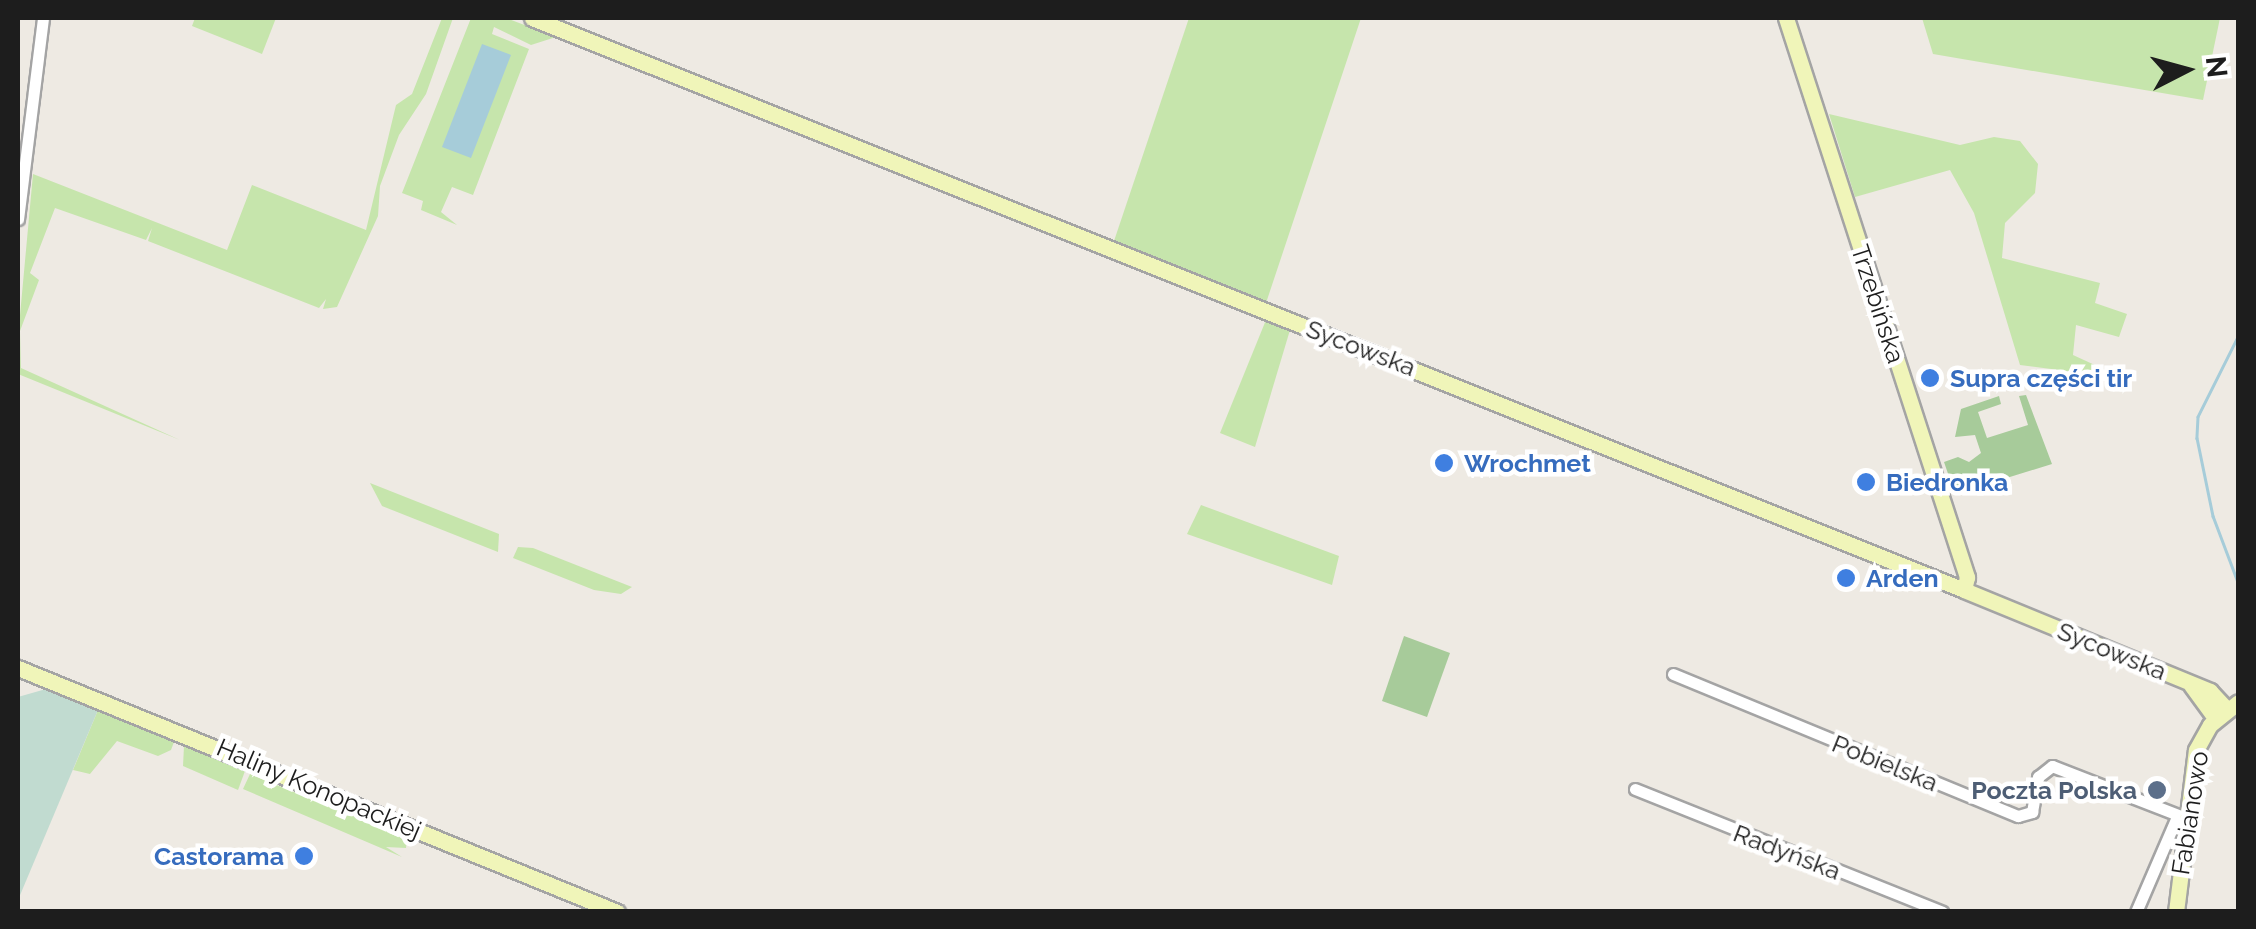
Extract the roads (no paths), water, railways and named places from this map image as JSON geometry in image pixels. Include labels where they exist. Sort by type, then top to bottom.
[{"type":"street","points":[[18,219],[42,18]]},
{"type":"street","name":"Sycowska","points":[[532,18],[1964,590],[2210,691],[2227,710]]},
{"type":"street","name":"Trzebińska","points":[[1786,18],[1962,563],[1964,590]]},
{"type":"street","name":"Haliny Konopackiej","points":[[18,668],[617,912]]},
{"type":"street","name":"Pobielska","points":[[1674,674],[2018,816],[2032,812],[2041,770],[2052,766],[2181,817]]},
{"type":"street","name":"Fabianowo","points":[[2176,912],[2181,817],[2196,750],[2227,710]]},
{"type":"street","name":"Radyńska","points":[[1634,789],[1942,912]]},
{"type":"street","points":[[2136,912],[2181,817]]},
{"type":"street","points":[[2157,866],[2180,869]]},
{"type":"water","points":[[482,44],[511,55],[471,158],[442,147]]},
{"type":"waterway","points":[[2238,337],[2198,417],[2197,438],[2213,516],[2238,582]]},
{"type":"place","name":"Supra części tir","points":[[1930,378]]},
{"type":"place","name":"Wrochmet","points":[[1444,463]]},
{"type":"place","name":"Biedronka","points":[[1866,482]]},
{"type":"place","name":"Arden","points":[[1846,578]]},
{"type":"place","name":"Poczta Polska","points":[[2157,790]]},
{"type":"place","name":"Castorama","points":[[304,856]]}]
